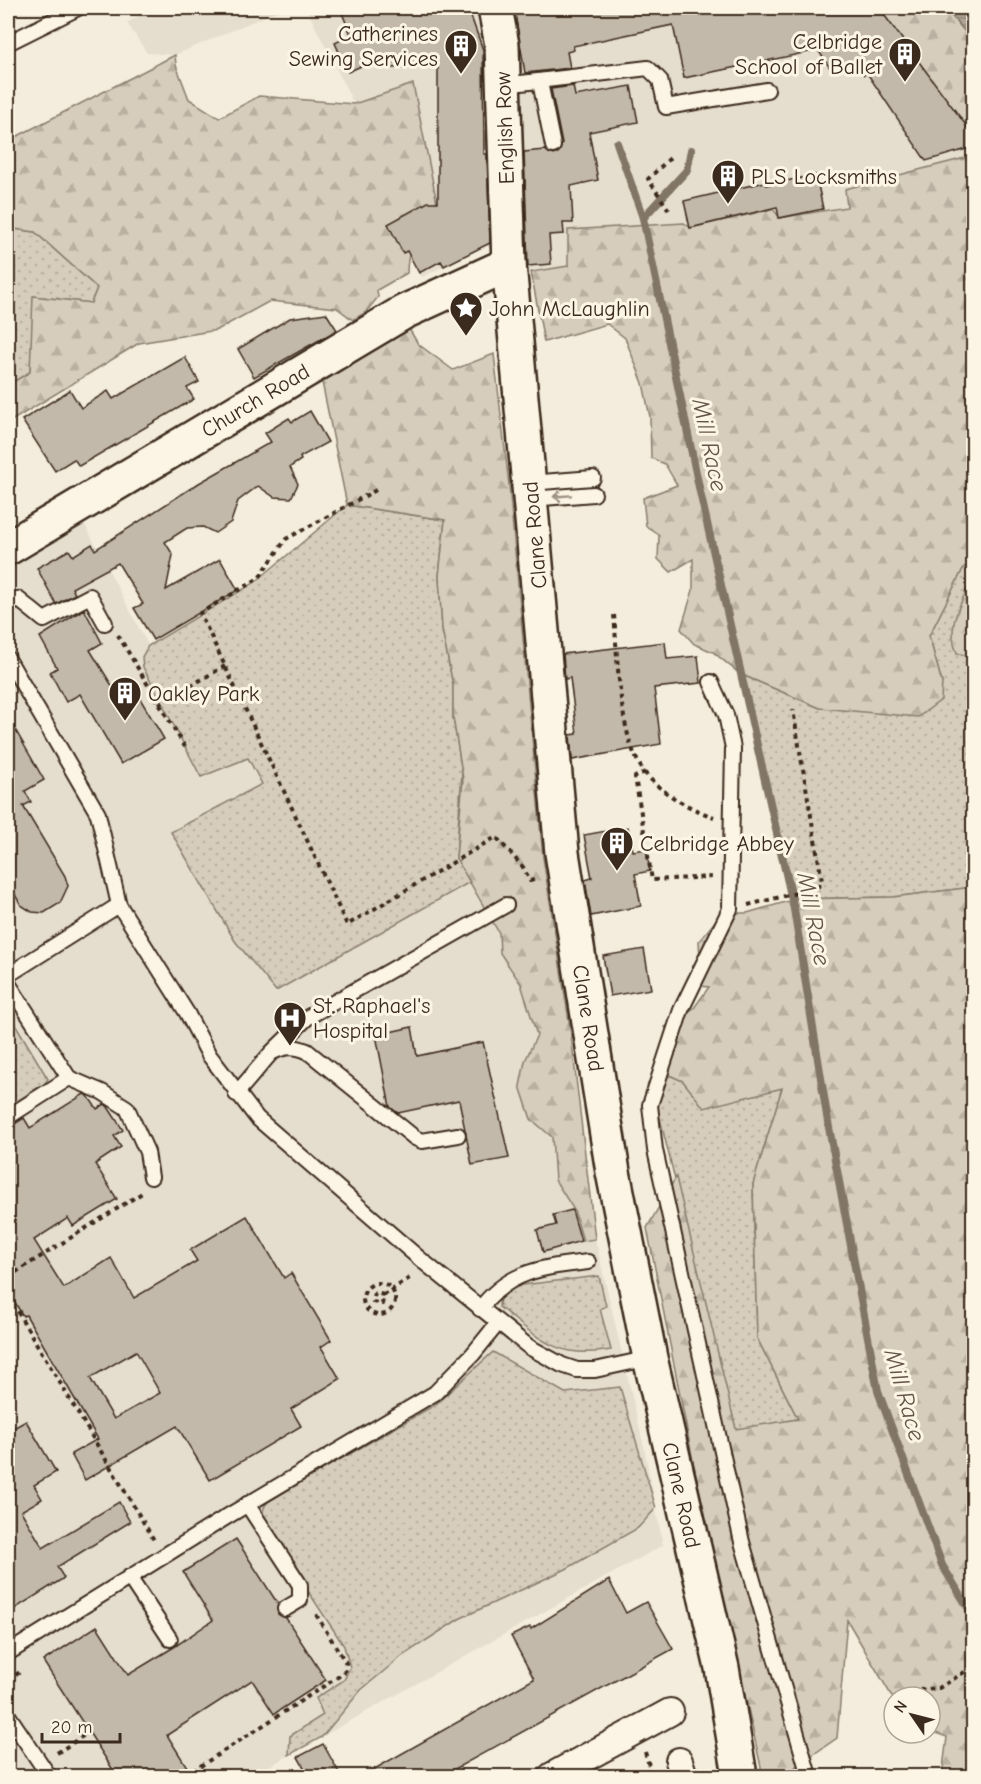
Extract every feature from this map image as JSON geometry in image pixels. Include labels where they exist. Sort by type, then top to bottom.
[{"type":"main road","name":"English Row","points":[[495,8],[502,45],[508,256]]},
{"type":"main road","name":"Clane Road","points":[[508,256],[562,853],[613,1172],[650,1358],[722,1668],[740,1776]]},
{"type":"main road","name":"Church Road","points":[[8,548],[394,318],[508,256]]},
{"type":"street","points":[[552,1776],[670,1712]]},
{"type":"lane","points":[[8,43],[78,8]]},
{"type":"lane","points":[[504,85],[648,68],[660,80],[666,107],[767,90]]},
{"type":"lane","points":[[540,82],[553,146]]},
{"type":"lane","points":[[530,491],[593,478]]},
{"type":"lane","points":[[530,491],[594,494]]},
{"type":"lane","points":[[8,606],[18,599],[44,620],[90,596],[105,623]]},
{"type":"lane","points":[[8,659],[98,814],[119,905],[187,1013],[209,1055],[236,1094],[270,1132],[480,1309],[544,1356],[577,1370],[595,1370],[650,1358]]},
{"type":"lane","points":[[711,682],[726,715],[733,748],[730,909],[681,1010],[650,1105],[656,1150],[742,1542],[809,1776]]},
{"type":"lane","points":[[8,975],[119,905]]},
{"type":"lane","points":[[236,1094],[271,1053],[308,1017],[506,906]]},
{"type":"lane","points":[[9,989],[69,1078],[102,1092],[127,1108],[147,1152],[151,1177]]},
{"type":"lane","points":[[271,1053],[284,1047],[296,1047],[307,1051],[415,1138],[422,1141],[458,1135]]},
{"type":"lane","points":[[8,1117],[69,1078]]},
{"type":"lane","points":[[480,1309],[493,1291],[519,1276],[557,1266],[588,1262]]},
{"type":"lane","points":[[8,1653],[247,1504],[435,1393],[473,1354],[498,1323]]},
{"type":"lane","points":[[247,1504],[302,1592],[300,1600],[285,1609]]},
{"type":"lane","points":[[129,1577],[170,1640]]},
{"type":"lane","points":[[8,1715],[44,1772]]},
{"type":"path","points":[[669,210],[648,179],[670,158]]},
{"type":"path","points":[[376,490],[286,539],[259,578],[200,613],[346,925],[496,837],[523,867]]},
{"type":"path","points":[[614,615],[626,721],[636,758],[657,785],[687,805],[730,823]]},
{"type":"path","points":[[105,623],[113,626],[185,747]]},
{"type":"path","points":[[159,704],[225,666]]},
{"type":"path","points":[[771,899],[817,888],[822,881],[793,710]]},
{"type":"path","points":[[645,772],[635,777],[652,880],[729,876]]},
{"type":"path","points":[[8,1277],[142,1193],[151,1177]]},
{"type":"path","points":[[384,1295],[428,1265]]},
{"type":"path","points":[[385,1284],[392,1290],[395,1304],[391,1311],[376,1315],[369,1312],[362,1299],[370,1285],[385,1284]]},
{"type":"path","points":[[8,1296],[164,1556]]},
{"type":"path","points":[[184,1776],[344,1673],[346,1663],[302,1592]]},
{"type":"path","points":[[942,1686],[974,1666]]},
{"type":"path","points":[[44,1772],[89,1732]]},
{"type":"shaded area","points":[[137,8],[284,8],[175,55],[147,53],[127,23],[140,15]]},
{"type":"shaded area","points":[[306,8],[879,8],[906,42],[973,105],[973,172],[968,157],[846,189],[848,207],[775,222],[692,230],[569,230],[568,266],[517,272],[487,246],[422,277],[386,224],[413,84],[354,104]]},
{"type":"shaded area","points":[[945,8],[973,8],[973,41]]},
{"type":"shaded area","name":"St. Raphael's Hospital","points":[[408,327],[418,344],[453,370],[494,354],[509,485],[543,858],[570,1027],[595,1238],[644,1447],[663,1545],[252,1776],[8,1776],[8,567],[83,521],[148,645],[254,583],[347,505],[322,382]]},
{"type":"green space","points":[[879,8],[945,8],[973,41],[973,136]]},
{"type":"green space","points":[[175,55],[176,65],[189,99],[219,118],[259,96],[354,104],[413,84],[441,223],[415,242],[409,255],[407,273],[377,290],[378,297],[366,312],[353,320],[337,308],[270,301],[217,330],[139,343],[8,423],[8,385],[30,372],[33,296],[91,303],[97,288],[35,232],[8,228],[8,141]]},
{"type":"green space","points":[[969,157],[974,172],[973,566],[964,567],[929,636],[942,683],[941,700],[918,717],[820,708],[740,674],[713,652],[694,644],[681,629],[693,590],[693,559],[671,572],[658,559],[659,535],[646,526],[643,498],[677,485],[665,464],[651,458],[650,417],[643,383],[625,338],[607,324],[544,342],[531,272],[568,266],[568,230],[684,223],[691,228],[773,209],[780,218],[847,207],[845,189]]},
{"type":"green space","points":[[8,228],[35,232],[97,288],[91,303],[34,296],[30,372],[8,385]]},
{"type":"green space","points":[[408,327],[418,344],[453,370],[494,354],[509,485],[543,858],[570,1027],[595,1239],[583,1241],[574,1210],[555,1180],[552,1137],[531,1119],[520,1086],[525,1061],[537,1035],[521,984],[500,953],[499,933],[456,858],[463,779],[453,717],[453,685],[442,629],[439,576],[445,520],[347,505],[322,382]]},
{"type":"green space","points":[[347,505],[445,520],[439,576],[442,629],[453,685],[453,717],[462,772],[456,858],[470,882],[276,991],[235,941],[171,832],[262,784],[248,758],[201,777],[143,667],[142,657],[148,646],[254,583]]},
{"type":"green space","points":[[973,566],[973,887],[893,897],[796,899],[740,674],[820,708],[942,683],[929,636],[964,567]]},
{"type":"green space","points":[[973,576],[974,658],[957,653],[953,633],[956,614]]},
{"type":"green space","points":[[973,887],[973,1776],[942,1776],[947,1737],[942,1735],[942,1685],[885,1685],[847,1620],[837,1738],[795,1767],[797,1776],[763,1776],[693,1461],[647,1228],[676,1177],[736,1429],[798,1419],[757,1338],[753,1184],[782,1088],[704,1108],[683,1081],[665,1073],[674,1043],[665,1027],[694,1008],[709,987],[687,985],[700,958],[699,941],[722,913],[747,913],[796,899],[893,897]]},
{"type":"green space","points":[[8,1012],[48,1079],[44,1084],[8,1107]]},
{"type":"green space","points":[[667,1074],[683,1081],[704,1107],[782,1088],[753,1184],[757,1338],[798,1419],[736,1430],[657,1106],[659,1086]]},
{"type":"green space","points":[[599,1276],[606,1306],[600,1309],[611,1350],[576,1352],[562,1349],[538,1337],[499,1307],[500,1296],[513,1286]]},
{"type":"green space","points":[[493,1352],[565,1393],[620,1387],[656,1508],[638,1528],[566,1569],[459,1619],[402,1656],[361,1690],[322,1737],[289,1755],[290,1736],[323,1715],[316,1698],[344,1680],[350,1667],[344,1646],[266,1527],[263,1516],[264,1507],[268,1501],[435,1405]]},
{"type":"building","points":[[340,8],[468,8],[483,50],[484,154],[487,154],[490,243],[444,266],[441,261],[419,273],[407,251],[403,253],[388,224],[428,202],[438,202],[438,67],[390,68],[383,56],[348,72],[335,43],[351,35]]},
{"type":"building","points":[[514,8],[879,8],[974,136],[974,147],[926,161],[867,73],[864,75],[855,64],[830,68],[818,50],[684,78],[673,25],[573,46],[574,50],[567,52],[570,68],[525,73]]},
{"type":"building","points":[[573,86],[575,96],[631,86],[638,122],[589,132],[598,180],[571,186],[573,223],[563,223],[564,234],[549,235],[551,264],[528,266],[524,152],[545,150],[554,155],[559,152],[562,144],[551,89]]},
{"type":"building","points":[[816,175],[823,209],[779,218],[777,207],[690,228],[684,201],[765,182],[766,185]]},
{"type":"building","points":[[326,313],[337,330],[254,377],[238,349],[290,318]]},
{"type":"building","points":[[185,357],[199,382],[187,388],[194,399],[79,466],[74,459],[55,471],[22,420],[70,390],[81,408],[108,391],[113,399]]},
{"type":"building","points":[[310,411],[328,442],[300,457],[301,460],[290,467],[298,484],[291,498],[274,497],[258,486],[238,501],[231,522],[215,533],[203,527],[187,528],[165,542],[173,555],[166,590],[220,559],[238,590],[153,640],[134,608],[143,604],[118,563],[72,588],[75,594],[56,604],[37,568],[69,550],[73,556],[92,544],[95,550],[199,483],[271,442],[265,433],[289,418],[292,422]]},
{"type":"building","points":[[84,609],[102,643],[90,650],[114,689],[129,680],[164,739],[121,764],[80,694],[66,702],[50,672],[57,668],[40,637]]},
{"type":"building","points":[[665,642],[667,659],[698,656],[701,683],[654,688],[661,744],[572,760],[570,735],[577,734],[570,678],[565,679],[563,654]]},
{"type":"building","points":[[8,717],[44,780],[25,791],[31,802],[23,806],[65,876],[68,886],[60,903],[44,913],[32,912],[21,905],[8,883]]},
{"type":"building","name":"Celbridge Abbey","points":[[628,827],[633,851],[646,849],[650,871],[635,874],[641,906],[591,916],[585,880],[592,878],[584,835]]},
{"type":"building","points":[[644,949],[651,989],[610,996],[603,956]]},
{"type":"building","points":[[412,1027],[417,1056],[483,1042],[509,1158],[472,1165],[459,1100],[398,1113],[390,1107],[376,1035]]},
{"type":"building","points":[[84,1094],[97,1109],[105,1104],[123,1130],[114,1136],[121,1147],[95,1164],[117,1199],[73,1226],[68,1218],[34,1240],[64,1288],[111,1258],[134,1298],[197,1261],[190,1250],[247,1216],[284,1278],[291,1273],[331,1340],[321,1347],[340,1379],[291,1409],[301,1426],[210,1480],[177,1426],[85,1480],[71,1454],[98,1439],[26,1315],[23,1316],[8,1291],[8,1128],[24,1118],[30,1128]],"holes":[[[136,1351],[160,1393],[114,1419],[90,1378]]]},
{"type":"building","points":[[572,1210],[581,1241],[543,1252],[537,1230],[556,1225],[553,1215]]},
{"type":"building","points":[[26,1421],[56,1472],[34,1485],[42,1499],[21,1511],[43,1548],[119,1502],[130,1522],[57,1567],[64,1578],[8,1613],[8,1431]]},
{"type":"building","points":[[236,1539],[278,1604],[278,1614],[286,1618],[326,1680],[274,1714],[252,1680],[167,1735],[187,1767],[172,1776],[117,1776],[43,1661],[97,1626],[128,1675],[174,1647],[213,1620],[183,1572]]},
{"type":"building","points":[[609,1580],[626,1613],[646,1602],[673,1649],[442,1776],[362,1776],[534,1679],[511,1636],[530,1627],[531,1629]]},
{"type":"building","points":[[323,1744],[341,1776],[309,1776],[298,1757]]},
{"type":"waterway","name":"Mill Race","points":[[617,143],[643,218],[700,492],[794,909],[828,1122],[878,1391],[942,1565],[974,1617]]},
{"type":"waterway","name":"Mill Race","points":[[643,218],[687,170],[691,150]]},
{"type":"place","name":"Catherines Sewing Services","points":[[461,75]]},
{"type":"place","name":"Celbridge School of Ballet","points":[[905,83]]},
{"type":"place","name":"PLS Locksmiths","points":[[728,205]]},
{"type":"place","name":"John McLaughlin","points":[[466,337]]},
{"type":"place","name":"Oakley Park","points":[[125,722]]},
{"type":"place","name":"Celbridge Abbey","points":[[617,872]]},
{"type":"place","name":"St. Raphael's Hospital","points":[[290,1047]]}]
